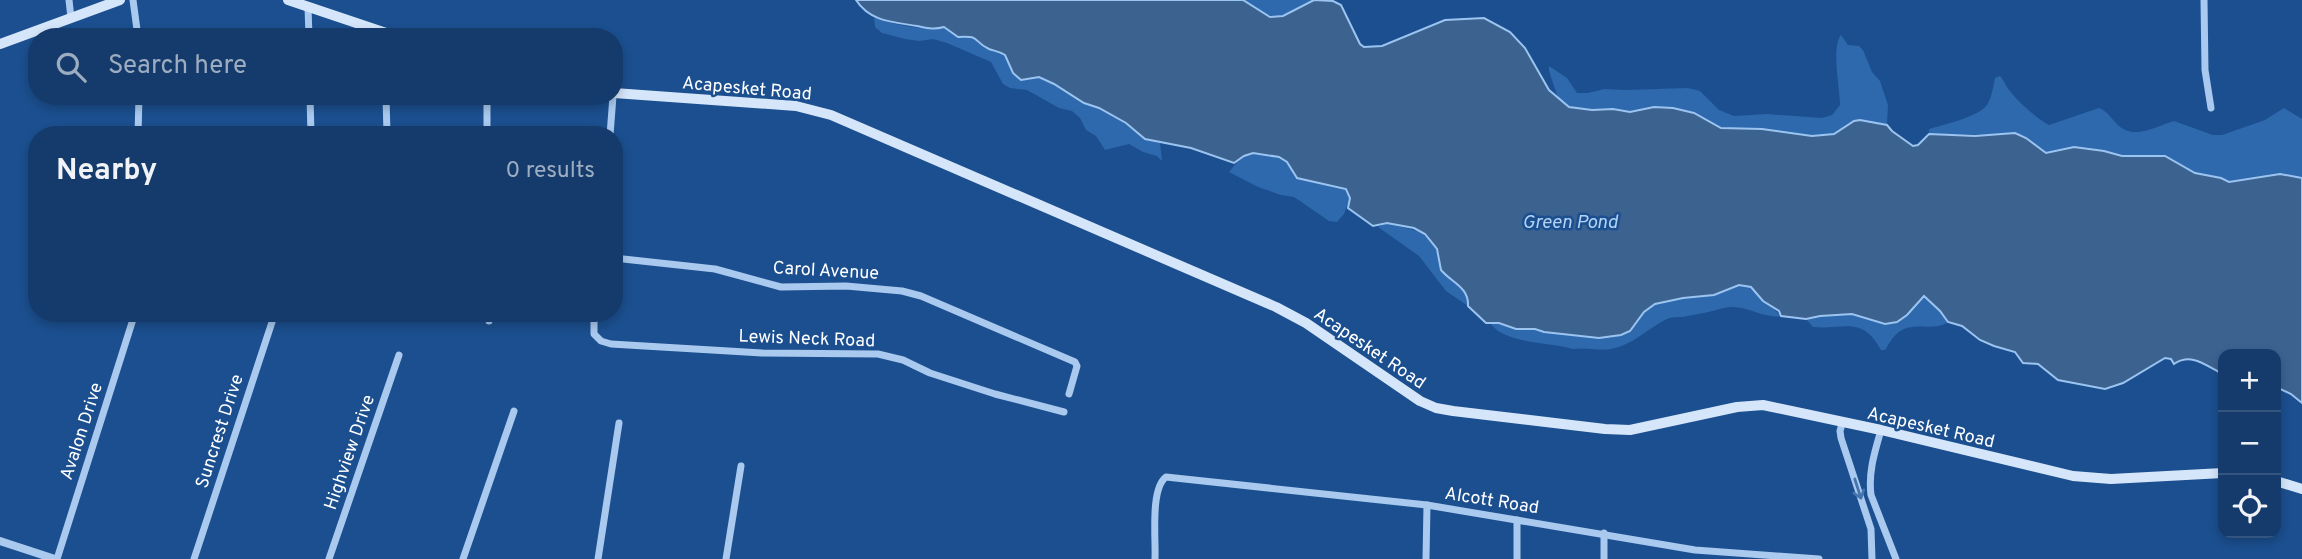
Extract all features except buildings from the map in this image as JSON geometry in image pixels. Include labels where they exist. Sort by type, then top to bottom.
[{"type":"main road","points":[[44,28],[120,0]]},
{"type":"main road","points":[[288,0],[366,28]]},
{"type":"main road","points":[[0,44],[28,34]]},
{"type":"main road","name":"Acapesket Road","points":[[623,96],[796,106],[831,115],[1276,307],[1306,323],[1410,395],[1436,408],[1630,430],[1737,407],[1763,405],[2073,475],[2122,478],[2218,473]]},
{"type":"main road","points":[[2281,483],[2302,489]]},
{"type":"street","points":[[69,0],[71,18]]},
{"type":"street","points":[[133,0],[137,28]]},
{"type":"street","points":[[2204,0],[2205,70],[2211,108]]},
{"type":"street","points":[[308,7],[309,28]]},
{"type":"street","points":[[138,126],[139,105]]},
{"type":"street","points":[[310,105],[310,126]]},
{"type":"street","points":[[386,105],[387,126]]},
{"type":"street","points":[[487,105],[488,126]]},
{"type":"street","points":[[611,126],[613,105]]},
{"type":"street","name":"Carol Avenue","points":[[623,259],[715,269],[781,287],[873,287],[921,296],[1075,362],[1077,366],[1069,394]]},
{"type":"street","name":"Avalon Drive","points":[[56,559],[132,322]]},
{"type":"street","name":"Suncrest Drive","points":[[194,559],[272,322]]},
{"type":"street","name":"Lewis Neck Road","points":[[593,322],[597,338],[617,344],[762,353],[886,356],[995,394],[1064,412]]},
{"type":"street","name":"Highview Drive","points":[[329,559],[399,355]]},
{"type":"street","points":[[463,559],[514,411]]},
{"type":"street","points":[[598,559],[619,423]]},
{"type":"street","points":[[1842,424],[1841,438],[1871,529],[1872,559]]},
{"type":"street","points":[[1881,430],[1870,484],[1871,495],[1896,559]]},
{"type":"street","points":[[726,559],[741,466]]},
{"type":"street","name":"Alcott Road","points":[[1155,559],[1156,496],[1161,481],[1166,477],[1427,505],[1697,550],[1819,559]]},
{"type":"street","points":[[1426,559],[1427,505]]},
{"type":"street","points":[[1517,520],[1517,559]]},
{"type":"street","points":[[1604,533],[1604,559]]},
{"type":"street","points":[[0,541],[56,559]]},
{"type":"street","points":[[1697,550],[1697,559]]},
{"type":"shaded area","points":[[1243,0],[1314,0],[1296,11],[1279,16],[1261,13]]},
{"type":"shaded area","points":[[874,17],[929,29],[944,27],[958,37],[972,38],[1005,55],[1013,73],[1039,77],[1054,84],[1084,103],[1126,123],[1145,139],[1160,143],[1162,161],[1157,156],[1129,144],[1105,150],[1096,136],[1086,130],[1080,118],[1072,111],[1059,108],[1027,90],[1010,88],[1003,84],[991,62],[933,39],[919,41],[882,33],[875,27]]},
{"type":"shaded area","points":[[1841,35],[1848,45],[1859,46],[1863,50],[1872,72],[1880,81],[1888,105],[1887,125],[1854,121],[1834,134],[1812,136],[1754,128],[1721,128],[1694,113],[1673,108],[1654,107],[1630,112],[1569,107],[1558,98],[1549,71],[1549,66],[1567,78],[1577,93],[1604,89],[1688,88],[1700,91],[1719,110],[1734,116],[1767,114],[1822,118],[1832,115],[1840,105],[1836,58]]},
{"type":"shaded area","points":[[2000,76],[2018,100],[2049,125],[2099,108],[2122,129],[2129,131],[2144,131],[2174,121],[2213,135],[2222,135],[2265,120],[2284,108],[2302,119],[2302,178],[2280,174],[2229,182],[2195,173],[2165,156],[2122,156],[2074,147],[2046,153],[2021,135],[1929,134],[1929,129],[1960,120],[1987,105],[1995,78]]},
{"type":"shaded area","points":[[1253,153],[1284,159],[1290,165],[1294,176],[1346,189],[1350,198],[1344,214],[1337,222],[1329,221],[1294,197],[1258,187],[1229,172],[1239,161]]},
{"type":"shaded area","points":[[1387,223],[1417,231],[1430,239],[1435,246],[1441,270],[1463,289],[1468,306],[1446,291],[1419,256],[1378,227]]},
{"type":"shaded area","points":[[1739,285],[1751,287],[1781,316],[1732,307],[1724,308],[1667,319],[1626,344],[1606,349],[1573,349],[1517,339],[1498,331],[1491,324],[1507,324],[1513,328],[1566,335],[1599,338],[1615,336],[1630,331],[1644,312],[1655,304],[1714,295]]},
{"type":"shaded area","points":[[1924,296],[1948,322],[1905,329],[1895,336],[1885,350],[1881,350],[1867,332],[1859,328],[1813,327],[1806,319],[1844,314],[1878,323],[1896,322]]},
{"type":"water","name":"Green Pond","points":[[856,0],[1243,0],[1270,17],[1283,16],[1314,0],[1333,1],[1341,5],[1364,47],[1382,46],[1445,20],[1484,18],[1510,32],[1525,48],[1549,90],[1569,107],[1630,112],[1654,107],[1673,108],[1694,113],[1721,128],[1762,129],[1812,136],[1834,134],[1860,120],[1887,125],[1913,146],[1918,145],[1929,134],[1975,136],[2015,133],[2046,153],[2074,147],[2122,156],[2165,156],[2195,173],[2229,182],[2280,174],[2302,178],[2302,403],[2281,389],[2281,349],[2218,349],[2218,371],[2193,360],[2187,359],[2174,364],[2171,359],[2165,358],[2123,383],[2105,389],[2058,380],[2038,364],[2023,363],[2015,352],[1980,340],[1962,326],[1948,322],[1924,296],[1907,315],[1897,322],[1885,324],[1852,314],[1806,319],[1781,316],[1779,311],[1763,301],[1751,287],[1739,285],[1714,295],[1655,304],[1644,312],[1630,331],[1621,335],[1599,338],[1486,323],[1468,306],[1463,290],[1441,270],[1437,249],[1425,234],[1414,228],[1387,223],[1373,226],[1348,208],[1350,198],[1346,189],[1297,178],[1287,162],[1279,157],[1253,153],[1234,163],[1191,148],[1145,139],[1126,123],[1084,103],[1054,84],[1039,77],[1021,80],[1013,73],[1005,55],[989,49],[973,38],[958,37],[944,27],[930,28],[883,20]]}]
